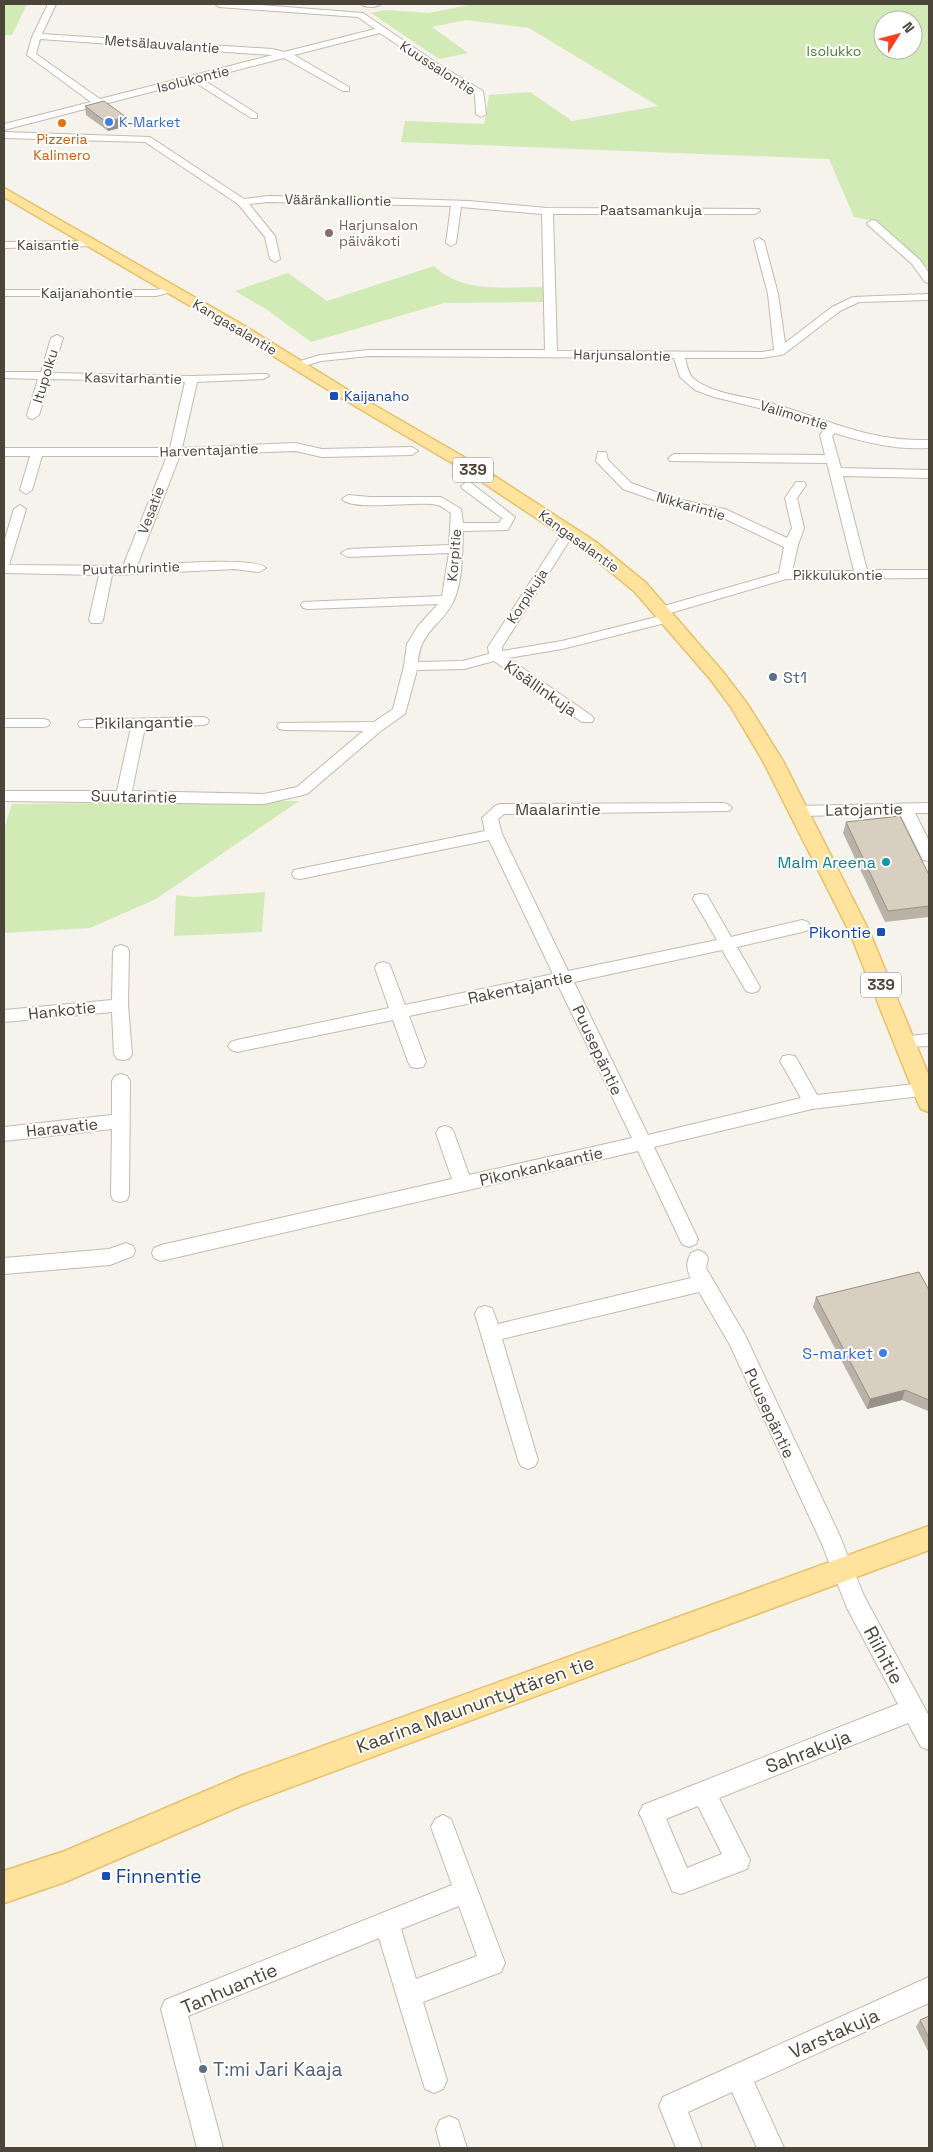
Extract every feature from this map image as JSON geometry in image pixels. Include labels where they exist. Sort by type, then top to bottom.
[{"type":"main road","name":"Kangasalantie","points":[[4,192],[238,328],[470,467],[590,546],[633,582],[702,656],[739,705],[773,761],[860,934],[927,1097]]},
{"type":"main road","name":"Kaarina Maununtyttären tie","points":[[11,1889],[234,1793],[929,1538]]},
{"type":"street","points":[[52,4],[31,52],[32,58],[98,102]]},
{"type":"street","points":[[219,4],[360,14],[381,30]]},
{"type":"street","points":[[360,14],[370,4]]},
{"type":"street","name":"Isolukontie","points":[[4,127],[381,30]]},
{"type":"street","name":"Kuussalontie","points":[[381,30],[480,93],[481,114]]},
{"type":"street","name":"Metsälauvalantie","points":[[37,36],[254,51],[286,55]]},
{"type":"street","points":[[286,55],[346,89]]},
{"type":"street","points":[[194,78],[254,116]]},
{"type":"street","points":[[4,136],[147,139],[242,202],[270,236],[275,259]]},
{"type":"street","name":"Vääränkalliontie","points":[[242,202],[326,200],[457,204],[547,210]]},
{"type":"street","points":[[451,243],[451,233],[457,204]]},
{"type":"street","points":[[547,210],[549,222],[551,354]]},
{"type":"street","name":"Paatsamankuja","points":[[547,210],[755,210]]},
{"type":"street","points":[[872,223],[916,262],[929,280]]},
{"type":"street","points":[[759,241],[773,294],[780,352]]},
{"type":"street","name":"Kaisantie","points":[[4,245],[93,244]]},
{"type":"street","name":"Kaijanahontie","points":[[4,293],[156,293],[171,289]]},
{"type":"street","points":[[780,352],[836,309],[857,299],[929,297]]},
{"type":"street","name":"Itupolku","points":[[33,415],[57,338]]},
{"type":"street","name":"Harjunsalontie","points":[[298,365],[320,358],[350,354],[679,356],[762,355],[780,352]]},
{"type":"street","name":"Valimontie","points":[[679,356],[683,373],[691,382],[712,392],[769,406],[899,445],[929,444]]},
{"type":"street","name":"Kasvitarhantie","points":[[4,376],[192,379],[263,376]]},
{"type":"street","name":"Vesatie","points":[[129,569],[175,452],[192,379]]},
{"type":"street","points":[[834,427],[826,435],[861,574]]},
{"type":"street","name":"Harventajantie","points":[[4,452],[175,452],[295,447],[322,453],[412,451]]},
{"type":"street","points":[[26,490],[37,452]]},
{"type":"street","name":"Nikkarintie","points":[[602,455],[602,462],[627,486],[669,501],[720,512],[791,545]]},
{"type":"street","points":[[674,458],[832,460]]},
{"type":"street","points":[[835,472],[929,474]]},
{"type":"street","points":[[785,575],[791,545],[798,528],[791,498],[800,485]]},
{"type":"street","points":[[458,527],[503,527],[509,517],[467,486]]},
{"type":"street","name":"Korpitie","points":[[264,799],[302,791],[377,727],[400,711],[411,666],[411,654],[415,639],[447,600],[452,585],[454,549],[458,527],[457,512],[441,501],[370,501],[348,499]]},
{"type":"street","points":[[4,563],[20,509]]},
{"type":"street","name":"Korpikuja","points":[[496,656],[495,647],[497,643],[565,538]]},
{"type":"street","points":[[348,553],[454,549]]},
{"type":"street","name":"Puutarhurintie","points":[[4,569],[106,571],[235,565],[259,568]]},
{"type":"street","points":[[96,620],[106,571]]},
{"type":"street","name":"Pikkulukontie","points":[[665,615],[785,575],[929,574]]},
{"type":"street","points":[[308,605],[447,600]]},
{"type":"street","points":[[411,666],[464,666],[496,656],[562,645],[665,615]]},
{"type":"street","name":"Kisällinkuja","points":[[496,656],[587,719]]},
{"type":"street","name":"Pikilangantie","points":[[86,724],[202,721]]},
{"type":"street","points":[[4,723],[43,723]]},
{"type":"street","points":[[123,796],[139,724]]},
{"type":"street","points":[[284,726],[377,727]]},
{"type":"street","name":"Suutarintie","points":[[4,796],[264,799]]},
{"type":"street","name":"Maalarintie","points":[[494,834],[490,818],[500,810],[724,808]]},
{"type":"street","points":[[906,808],[929,856]]},
{"type":"street","name":"Latojantie","points":[[799,811],[929,808]]},
{"type":"street","points":[[300,874],[494,834]]},
{"type":"street","name":"Puusepäntie","points":[[494,834],[689,1239]]},
{"type":"street","points":[[701,899],[752,987]]},
{"type":"street","name":"Rakentajantie","points":[[237,1046],[727,944],[802,926]]},
{"type":"street","name":"Hankotie","points":[[121,951],[120,1004],[123,1054]]},
{"type":"street","points":[[383,968],[417,1062]]},
{"type":"street","name":"Hankotie","points":[[4,1016],[120,1004]]},
{"type":"street","points":[[905,1041],[929,1040]]},
{"type":"street","points":[[789,1061],[812,1102]]},
{"type":"street","name":"Haravatie","points":[[120,1195],[119,1121],[121,1081]]},
{"type":"street","name":"Pikonkankaantie","points":[[161,1253],[642,1143],[812,1102],[927,1097]]},
{"type":"street","name":"Haravatie","points":[[4,1134],[119,1121]]},
{"type":"street","points":[[444,1133],[463,1184]]},
{"type":"street","points":[[4,1266],[110,1257],[126,1251]]},
{"type":"street","name":"Puusepäntie","points":[[698,1258],[696,1269],[738,1342],[843,1569]]},
{"type":"street","points":[[490,1334],[705,1283]]},
{"type":"street","points":[[485,1314],[528,1460]]},
{"type":"street","name":"Riihitie","points":[[843,1569],[856,1601],[929,1739]]},
{"type":"street","name":"Sahrakuja","points":[[704,1792],[912,1710]]},
{"type":"street","points":[[408,1995],[492,1963],[443,1827]]},
{"type":"street","name":"Tanhuantie","points":[[210,2148],[174,2010],[466,1891]]},
{"type":"street","points":[[387,1922],[434,2080]]},
{"type":"street","name":"Varstakuja","points":[[689,2148],[672,2106],[929,1990]]},
{"type":"street","points":[[738,2076],[770,2148]]},
{"type":"green space","points":[[4,4],[27,4],[12,35],[4,35]]},
{"type":"green space","name":"Isolukko","points":[[473,4],[929,4],[929,269],[875,221],[854,217],[829,159],[401,142],[405,121],[484,124],[489,95],[530,92],[572,121],[658,106],[529,28],[466,20],[432,27],[468,53],[439,59],[371,13],[386,10],[429,13]]},
{"type":"green space","points":[[434,266],[445,275],[472,285],[501,288],[545,287],[544,302],[444,303],[311,342],[266,309],[235,291],[288,273],[327,301]]},
{"type":"green space","points":[[299,801],[156,899],[90,928],[4,933],[4,829],[12,804]]},
{"type":"green space","points":[[265,892],[262,932],[174,936],[176,895],[193,897]]},
{"type":"building","points":[[104,101],[126,117],[106,122],[85,106]]},
{"type":"building","name":"Malm Areena","points":[[900,816],[929,875],[929,906],[888,911],[846,822]]},
{"type":"building","name":"S-market","points":[[919,1272],[929,1290],[929,1400],[905,1390],[870,1399],[816,1297]]},
{"type":"building","points":[[929,2016],[929,2038],[920,2020]]},
{"type":"place","name":"K-Market","points":[[109,122]]},
{"type":"place","name":"Pizzeria Kalimero","points":[[62,123]]},
{"type":"place","name":"Harjunsalon päiväkoti","points":[[329,233]]},
{"type":"place","name":"Kaijanaho","points":[[334,396]]},
{"type":"place","name":"St1","points":[[773,677]]},
{"type":"place","name":"Malm Areena","points":[[886,862]]},
{"type":"place","name":"Pikontie","points":[[881,932]]},
{"type":"place","name":"S-market","points":[[883,1353]]},
{"type":"place","name":"Finnentie","points":[[106,1876]]},
{"type":"place","name":"T:mi Jari Kaaja","points":[[203,2069]]}]
